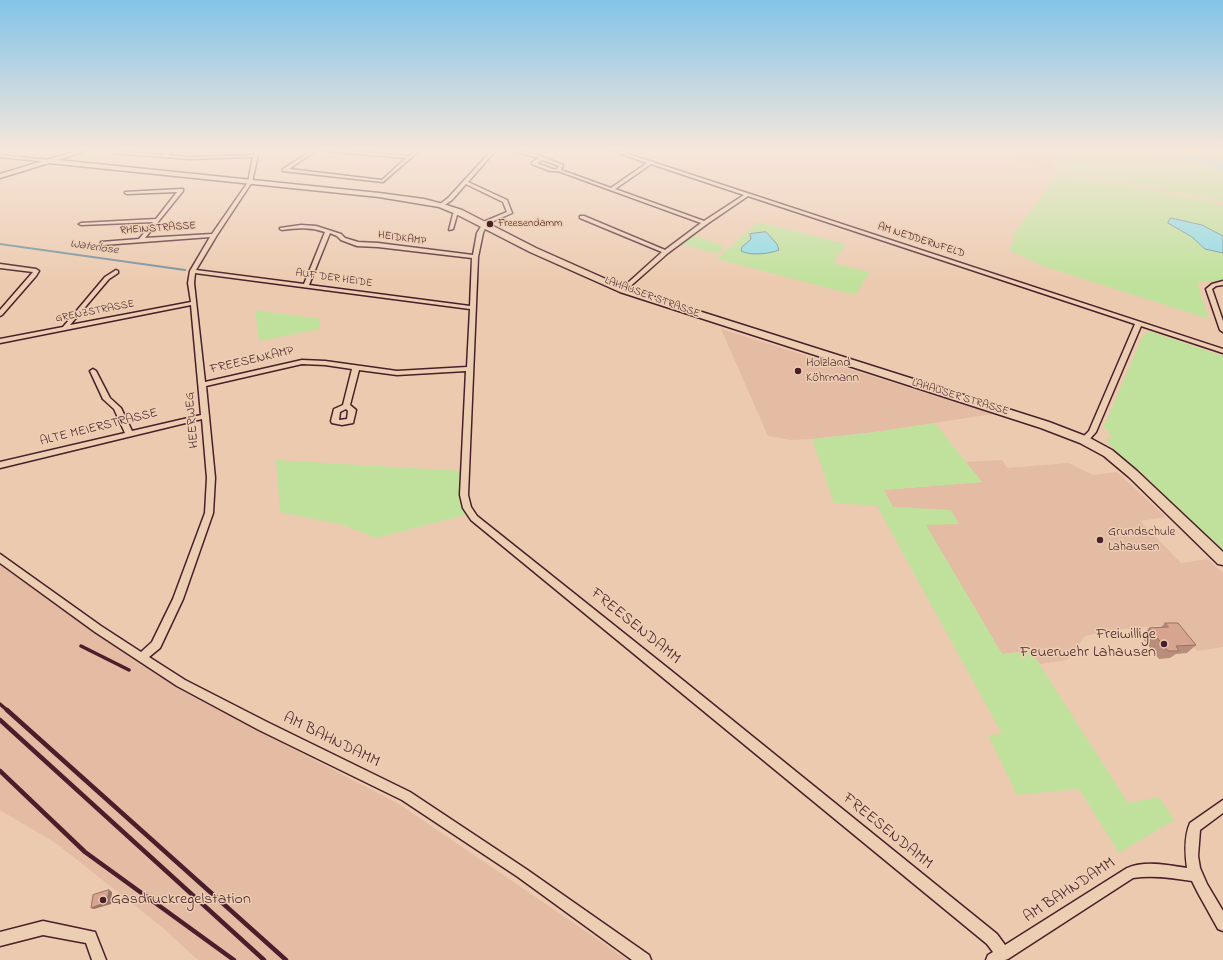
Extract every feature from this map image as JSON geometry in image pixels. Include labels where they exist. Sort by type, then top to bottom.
[{"type":"street","points":[[141,240],[177,195]]},
{"type":"street","name":"HEERWEG","points":[[142,657],[156,645],[178,599],[209,513],[211,478],[191,283],[193,271],[214,235],[241,195]]},
{"type":"street","name":"LAHAUSER STRASSE","points":[[376,195],[424,201],[442,205],[484,224],[532,250],[623,290],[750,332],[1045,425],[1084,440],[1108,453],[1134,474],[1223,560]]},
{"type":"street","points":[[442,205],[453,195]]},
{"type":"street","points":[[484,224],[510,213],[505,201],[492,195]]},
{"type":"street","points":[[628,195],[705,223]]},
{"type":"street","points":[[623,290],[666,252],[747,195]]},
{"type":"street","name":"AM NEDDERNFELD","points":[[750,195],[1223,351]]},
{"type":"street","points":[[451,229],[455,214],[459,212]]},
{"type":"street","points":[[582,217],[666,252]]},
{"type":"street","points":[[81,224],[157,220]]},
{"type":"street","name":"FREESENDAMM","points":[[484,224],[480,232],[476,257],[464,495],[467,508],[474,518],[992,939],[996,958]]},
{"type":"street","name":"HEIDKAMP","points":[[282,229],[301,226],[316,227],[339,235],[343,239],[357,244],[378,245],[476,257]]},
{"type":"street","points":[[306,286],[328,231]]},
{"type":"street","name":"RHEINSTRASSE","points":[[103,243],[214,235]]},
{"type":"street","points":[[0,266],[36,271],[0,314]]},
{"type":"street","name":"AUF DER HEIDE","points":[[193,271],[473,308]]},
{"type":"street","points":[[65,328],[107,278],[116,272]]},
{"type":"street","points":[[1223,283],[1214,285],[1209,289],[1223,330]]},
{"type":"street","name":"GRENZSTRASSE","points":[[0,341],[194,303]]},
{"type":"street","points":[[1084,440],[1092,432],[1138,323]]},
{"type":"street","name":"FREESENKAMP","points":[[202,385],[302,362],[325,363],[356,368],[410,373],[470,369]]},
{"type":"street","points":[[346,406],[356,368]]},
{"type":"street","points":[[93,371],[107,399],[117,408],[129,433]]},
{"type":"street","name":"ALTE MEIERSTRASSE","points":[[0,465],[205,416]]},
{"type":"street","name":"AM BAHNDAMM","points":[[0,558],[98,630],[181,683],[263,726],[406,796],[522,873],[644,960]]},
{"type":"street","points":[[1223,806],[1194,827],[1191,842],[1194,875],[1223,924]]},
{"type":"street","name":"AM BAHNDAMM","points":[[996,958],[1131,872],[1161,870],[1194,875]]},
{"type":"street","points":[[0,939],[42,928],[90,937],[100,960]]},
{"type":"shaded area","name":"Holzland Köhrmann","points":[[721,329],[993,414],[875,432],[812,439],[791,440],[768,436]]},
{"type":"shaded area","name":"Grundschule Lahausen","points":[[1002,460],[1007,468],[1068,463],[1093,475],[1117,472],[1166,517],[1140,521],[1181,563],[1208,559],[1223,573],[1223,647],[1197,651],[1174,625],[1113,630],[1085,636],[1067,660],[1040,664],[1031,651],[1002,654],[915,508],[893,507],[884,490],[982,482],[966,462]]},
{"type":"shaded area","points":[[0,565],[180,690],[399,804],[628,960],[198,960],[163,928],[57,844],[0,810]]},
{"type":"green space","points":[[1042,195],[1175,195],[1212,202],[1223,206],[1223,236],[1168,223],[1192,237],[1205,249],[1223,253],[1223,281],[1199,281],[1198,286],[1209,319],[1046,267],[1010,251],[1009,248],[1016,237],[1012,236]]},
{"type":"green space","points":[[1190,195],[1223,195],[1223,202]]},
{"type":"green space","points":[[758,222],[846,244],[833,263],[870,272],[855,295],[717,259]]},
{"type":"green space","points":[[692,235],[725,246],[717,254],[681,244]]},
{"type":"green space","points":[[255,310],[320,319],[320,329],[259,341]]},
{"type":"green space","points":[[1152,332],[1223,356],[1223,551],[1212,543],[1150,482],[1115,451],[1105,438],[1112,439],[1109,431],[1103,428],[1144,333]]},
{"type":"green space","points":[[935,423],[982,482],[884,490],[893,507],[951,510],[959,524],[926,525],[1002,654],[1031,651],[1128,803],[1159,797],[1174,820],[1119,853],[1079,789],[1017,795],[988,735],[1002,734],[877,506],[834,503],[812,439]]},
{"type":"green space","points":[[276,460],[462,471],[461,500],[465,515],[376,538],[344,525],[280,512]]},
{"type":"water","points":[[1171,218],[1202,225],[1223,236],[1223,253],[1205,249],[1192,237],[1168,223]]},
{"type":"water","points":[[766,232],[777,244],[779,250],[760,254],[750,254],[741,251],[742,247],[751,239],[750,234]]},
{"type":"building","points":[[1165,623],[1178,623],[1196,645],[1176,646],[1179,651],[1168,651],[1149,628],[1168,627]]},
{"type":"building","points":[[109,890],[107,902],[91,908],[93,895]]},
{"type":"waterway","name":"Waterlose","points":[[0,244],[185,270]]},
{"type":"railway","points":[[81,646],[129,670]]},
{"type":"railway","points":[[0,704],[8,711]]},
{"type":"railway","points":[[7,710],[286,960]]},
{"type":"railway","points":[[0,720],[264,960]]},
{"type":"railway","points":[[0,771],[85,852],[234,960]]},
{"type":"place","name":"Freesendamm","points":[[490,224]]},
{"type":"place","name":"Holzland Köhrmann","points":[[798,371]]},
{"type":"place","name":"Grundschule Lahausen","points":[[1100,540]]},
{"type":"place","name":"Freiwillige Feuerwehr Lahausen","points":[[1164,644]]},
{"type":"place","name":"Gasdruckregelstation","points":[[103,900]]}]
